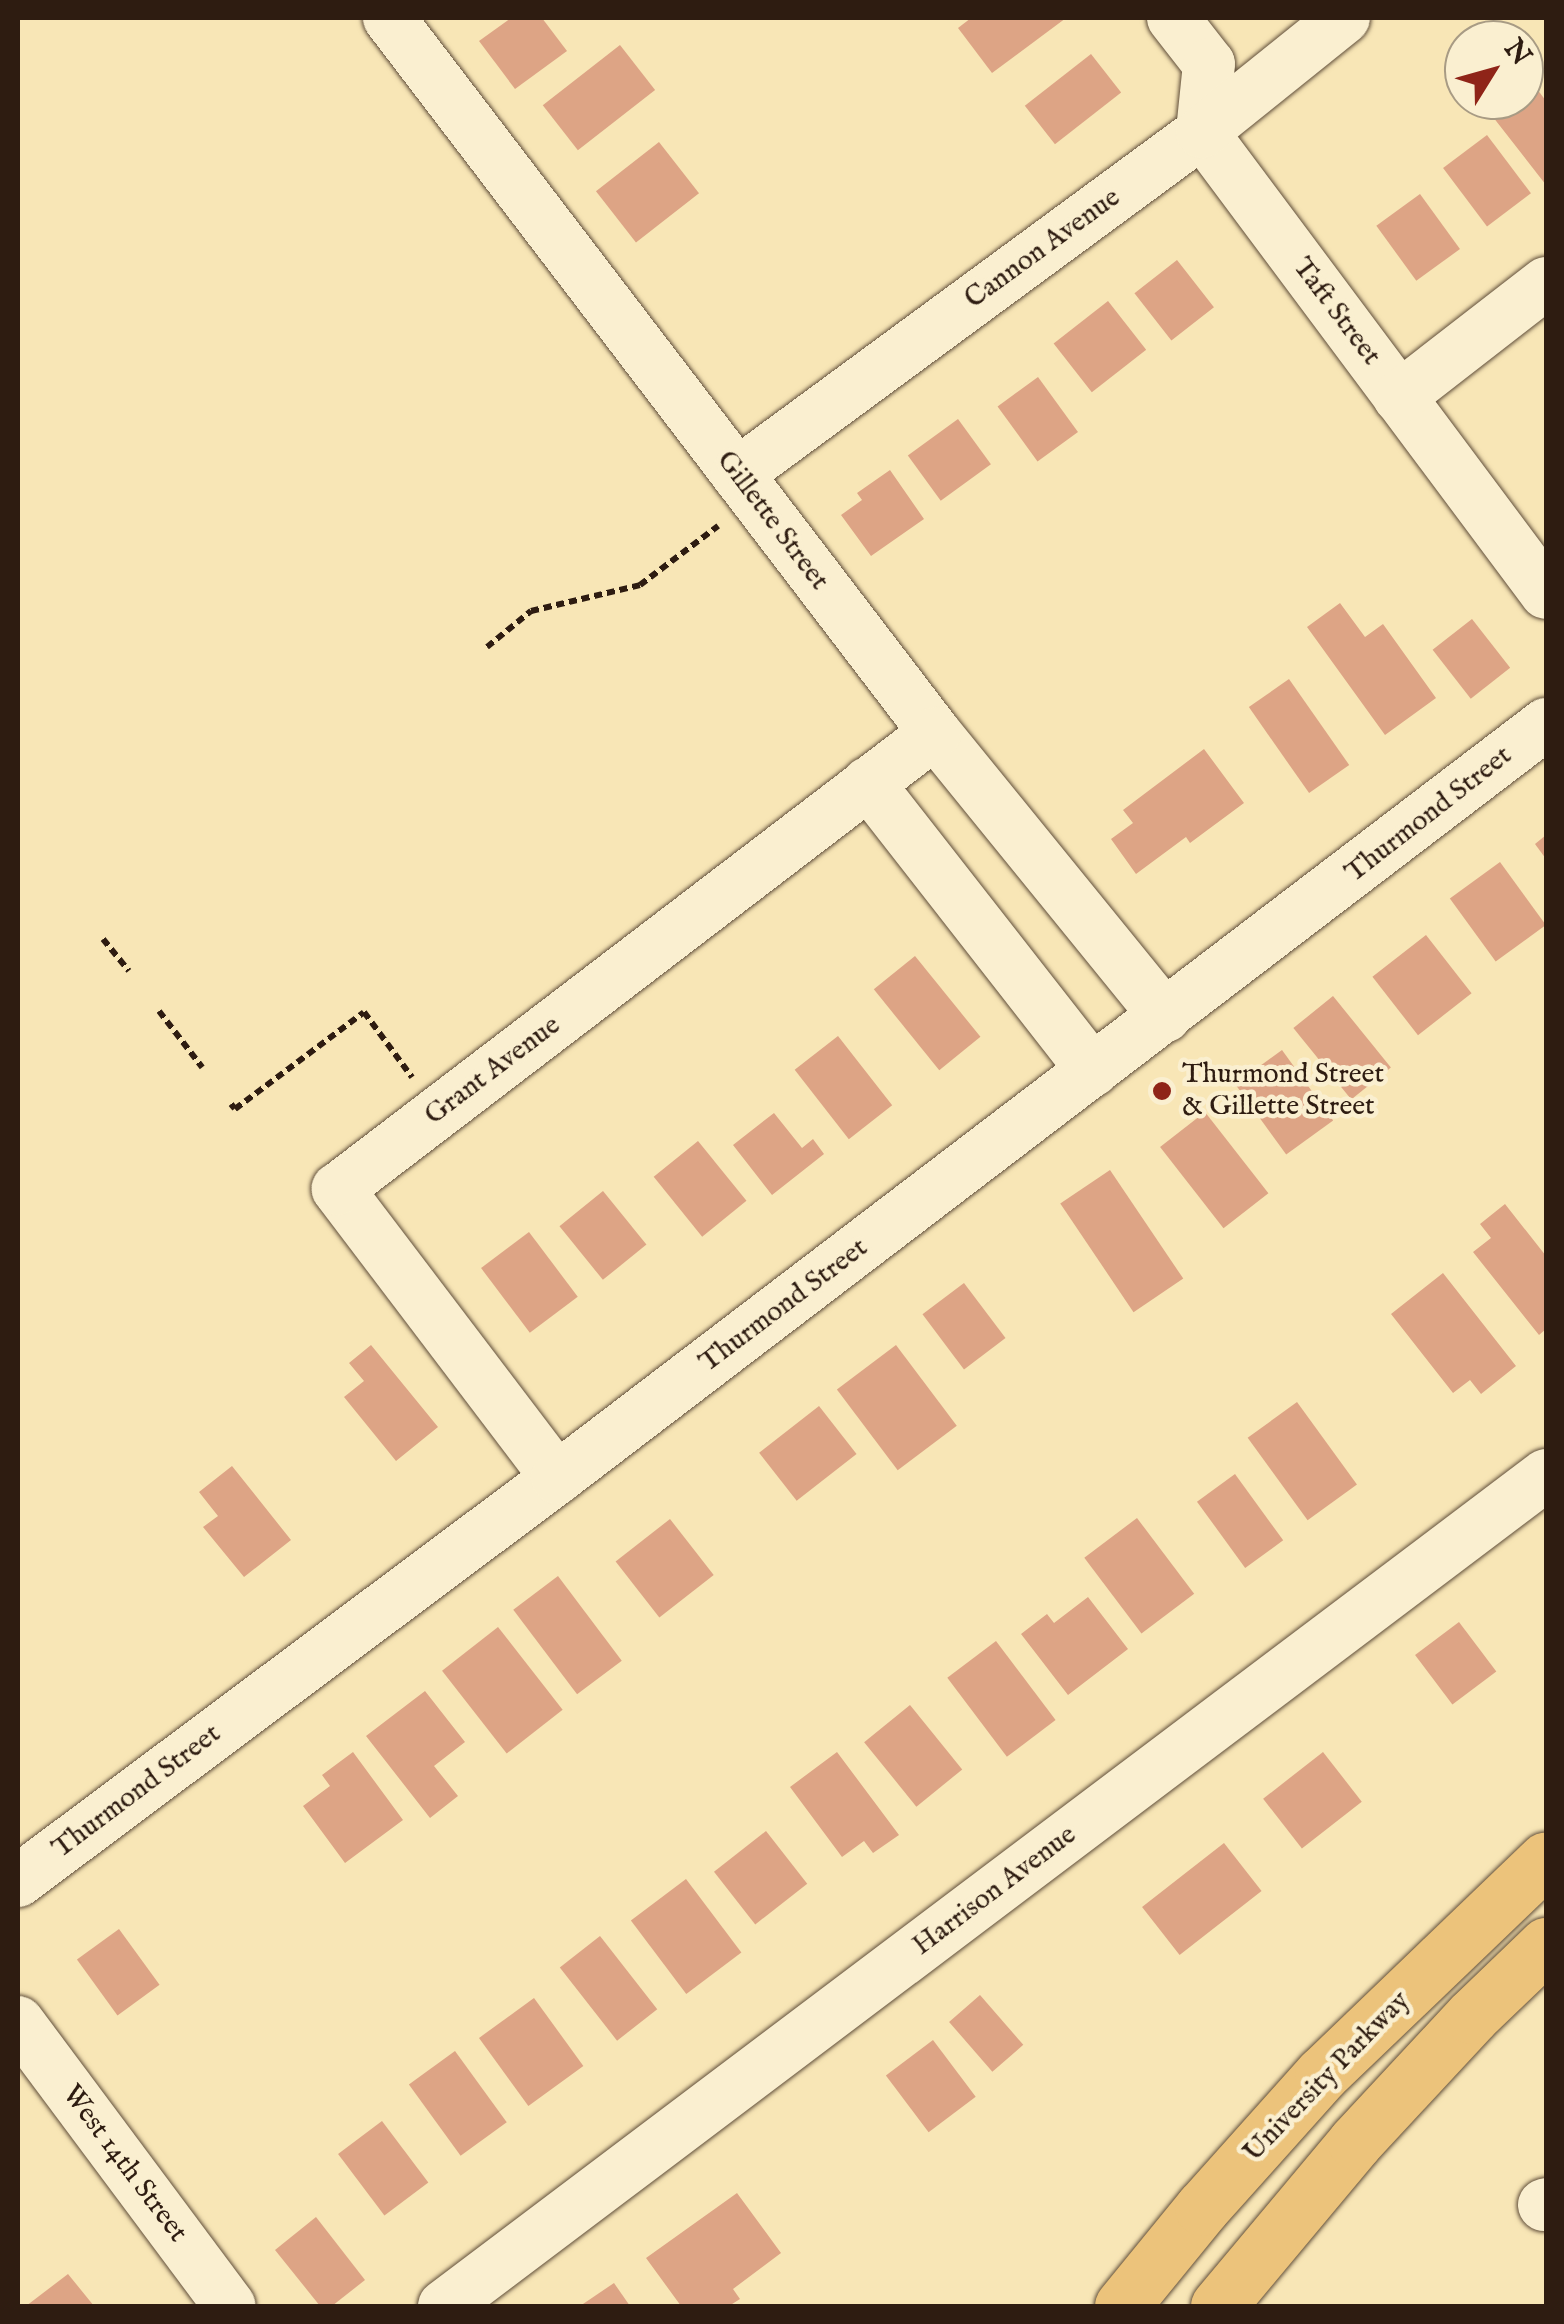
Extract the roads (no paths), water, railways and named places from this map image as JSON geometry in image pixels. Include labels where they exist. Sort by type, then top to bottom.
[{"type":"main road","name":"University Parkway","points":[[1122,2306],[1202,2208],[1322,2074],[1546,1860]]},
{"type":"main road","points":[[1218,2306],[1355,2142],[1472,2016],[1546,1945]]},
{"type":"street","name":"Gillette Street","points":[[389,18],[734,496],[935,733],[1166,1016]]},
{"type":"street","points":[[1173,18],[1210,64],[1202,132]]},
{"type":"street","name":"Cannon Avenue","points":[[734,496],[1344,18]]},
{"type":"street","name":"Taft Street","points":[[1202,132],[1546,593]]},
{"type":"street","points":[[1399,396],[1546,283]]},
{"type":"street","name":"Thurmond Street","points":[[18,1881],[1094,1072],[1546,724]]},
{"type":"street","name":"Grant Avenue","points":[[557,1478],[338,1189],[935,733]]},
{"type":"street","points":[[868,783],[1094,1072]]},
{"type":"street","name":"Harrison Avenue","points":[[444,2306],[1546,1475]]},
{"type":"street","name":"West 14th Street","points":[[18,2022],[230,2306]]},
{"type":"place","name":"Thurmond Street & Gillette Street","points":[[1162,1091]]}]
